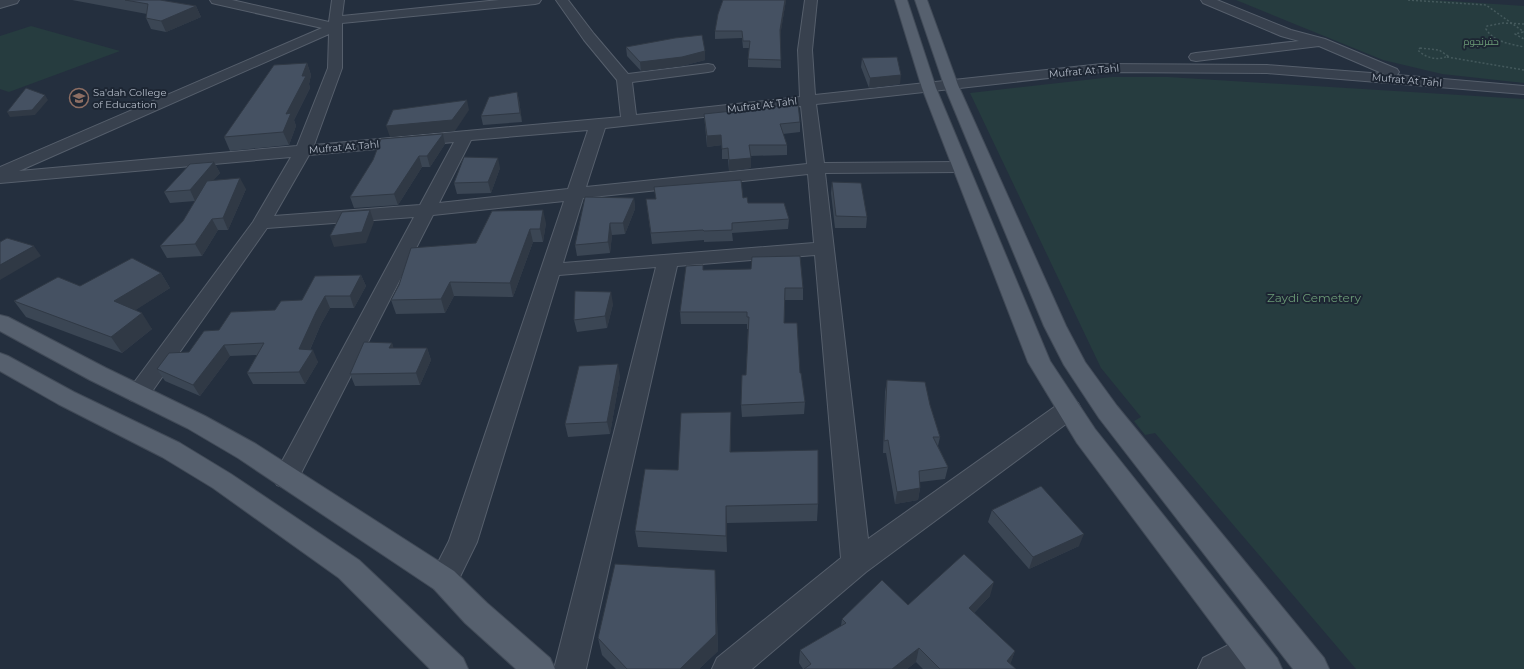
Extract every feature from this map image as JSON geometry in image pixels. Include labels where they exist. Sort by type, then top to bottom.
[{"type":"main road","points":[[901,0],[929,88],[1039,362],[1091,442],[1258,659]]},
{"type":"main road","points":[[921,0],[951,85],[1055,326],[1075,365],[1088,385],[1129,439],[1313,669]]},
{"type":"main road","points":[[0,322],[138,394],[196,422],[247,451],[286,478],[444,580],[476,613],[539,669]]},
{"type":"main road","points":[[0,362],[66,398],[171,450],[228,485],[349,569],[452,669]]},
{"type":"street","points":[[0,4],[13,0]]},
{"type":"street","points":[[216,0],[335,24]]},
{"type":"street","points":[[138,394],[261,223],[303,151],[335,68],[335,24],[338,0]]},
{"type":"street","points":[[0,173],[335,24],[536,0]]},
{"type":"street","points":[[562,0],[624,79],[629,121]]},
{"type":"street","points":[[811,0],[805,50],[808,100],[856,563]]},
{"type":"street","points":[[1207,0],[1286,33],[1320,42]]},
{"type":"street","points":[[1228,0],[1320,42],[1410,80]]},
{"type":"street","points":[[1102,68],[1320,42]]},
{"type":"street","points":[[624,79],[708,68]]},
{"type":"street","name":"Mufrat At Tahl","points":[[0,178],[464,138],[1102,68],[1267,69],[1524,90]]},
{"type":"street","points":[[444,580],[463,542],[598,124]]},
{"type":"street","points":[[286,478],[464,138]]},
{"type":"street","points":[[261,223],[427,210],[816,168],[960,167]]},
{"type":"street","points":[[551,270],[824,248]]},
{"type":"street","points":[[570,669],[668,261]]},
{"type":"street","points":[[728,669],[856,563],[1069,409]]},
{"type":"street","points":[[1214,669],[1258,659]]},
{"type":"path","points":[[1408,0],[1486,5],[1524,32]]},
{"type":"path","points":[[1524,24],[1496,23],[1487,26],[1486,28],[1487,31],[1495,37],[1524,47]]},
{"type":"path","points":[[1524,32],[1515,34],[1524,39]]},
{"type":"path","points":[[1447,57],[1448,55],[1437,50],[1424,48],[1418,50],[1420,53],[1428,56],[1439,58],[1447,57],[1524,70]]},
{"type":"green space","name":"حفرنجوم","points":[[1236,0],[1434,0],[1524,6],[1524,83],[1442,74],[1383,60]]},
{"type":"green space","points":[[31,26],[120,51],[9,92],[0,89],[0,36]]},
{"type":"green space","name":"Zaydi Cemetery","points":[[1112,77],[1168,77],[1524,99],[1524,669],[1356,669],[1155,433],[1145,435],[1134,421],[1141,417],[1101,368],[970,93]]},
{"type":"building","points":[[125,0],[160,0],[196,6],[161,21],[146,18],[148,4]]},
{"type":"building","points":[[723,0],[785,0],[780,30],[781,60],[748,59],[750,41],[743,41],[742,31],[715,31],[718,14]]},
{"type":"building","points":[[702,35],[705,51],[682,57],[640,62],[626,47],[675,38]]},
{"type":"building","points":[[897,57],[901,75],[870,78],[862,58]]},
{"type":"building","points":[[307,63],[302,76],[306,76],[286,114],[291,113],[283,132],[224,137],[274,65]]},
{"type":"building","points":[[26,88],[45,95],[32,110],[7,112]]},
{"type":"building","points":[[517,92],[520,113],[481,116],[489,97]]},
{"type":"building","points":[[467,100],[452,120],[386,126],[393,110]]},
{"type":"building","points":[[798,104],[800,122],[780,124],[787,145],[749,145],[751,158],[729,160],[728,148],[722,149],[721,135],[707,136],[704,114]]},
{"type":"building","points":[[443,134],[427,156],[419,156],[394,194],[350,197],[373,160],[381,139]]},
{"type":"building","points":[[464,157],[498,158],[488,182],[454,183]]},
{"type":"building","points":[[214,162],[190,190],[164,192],[190,164]]},
{"type":"building","points":[[240,178],[223,218],[212,219],[195,244],[160,246],[183,221],[207,181]]},
{"type":"building","points":[[741,180],[743,198],[747,197],[748,203],[784,203],[789,219],[732,223],[732,230],[651,233],[646,199],[656,199],[654,187]]},
{"type":"building","points":[[832,182],[861,183],[867,217],[836,216]]},
{"type":"building","points":[[585,197],[634,198],[623,223],[610,223],[608,242],[575,245]]},
{"type":"building","points":[[370,210],[362,232],[330,236],[342,212]]},
{"type":"building","points":[[543,210],[540,229],[530,229],[510,283],[450,282],[441,299],[391,300],[399,285],[411,248],[476,243],[492,211]]},
{"type":"building","points":[[7,238],[34,246],[0,265],[0,242]]},
{"type":"building","points":[[800,256],[803,288],[785,288],[784,323],[797,323],[800,373],[805,402],[741,405],[742,375],[746,375],[749,317],[747,317],[747,312],[680,312],[686,266],[703,265],[703,270],[751,269],[752,257]]},
{"type":"building","points":[[132,258],[161,273],[114,301],[142,313],[111,337],[14,301],[58,277],[80,286]]},
{"type":"building","points":[[361,275],[350,296],[325,296],[299,349],[313,350],[299,372],[247,373],[264,343],[224,345],[193,385],[157,369],[169,353],[189,352],[204,331],[219,330],[231,312],[275,310],[281,301],[302,300],[315,276]]},
{"type":"building","points":[[575,291],[611,292],[605,316],[574,320]]},
{"type":"building","points":[[364,342],[392,343],[389,348],[427,348],[416,373],[350,374]]},
{"type":"building","points":[[618,364],[607,422],[565,424],[579,366]]},
{"type":"building","points":[[887,380],[925,382],[930,405],[940,437],[933,437],[948,467],[919,471],[920,488],[897,492],[888,440],[884,441]]},
{"type":"building","points":[[731,412],[730,452],[818,450],[818,504],[726,506],[726,536],[635,531],[645,469],[678,470],[681,413]]},
{"type":"building","points":[[1041,486],[1084,534],[1033,557],[992,510]]},
{"type":"building","points":[[964,554],[994,582],[969,608],[1015,651],[1007,661],[1016,669],[940,669],[919,648],[892,669],[804,669],[811,664],[800,650],[846,623],[842,619],[882,580],[908,605]]},
{"type":"building","points":[[615,564],[715,570],[716,634],[680,669],[627,669],[598,638]]},
{"type":"place","name":"Sa'dah College of Education","points":[[79,98]]}]
